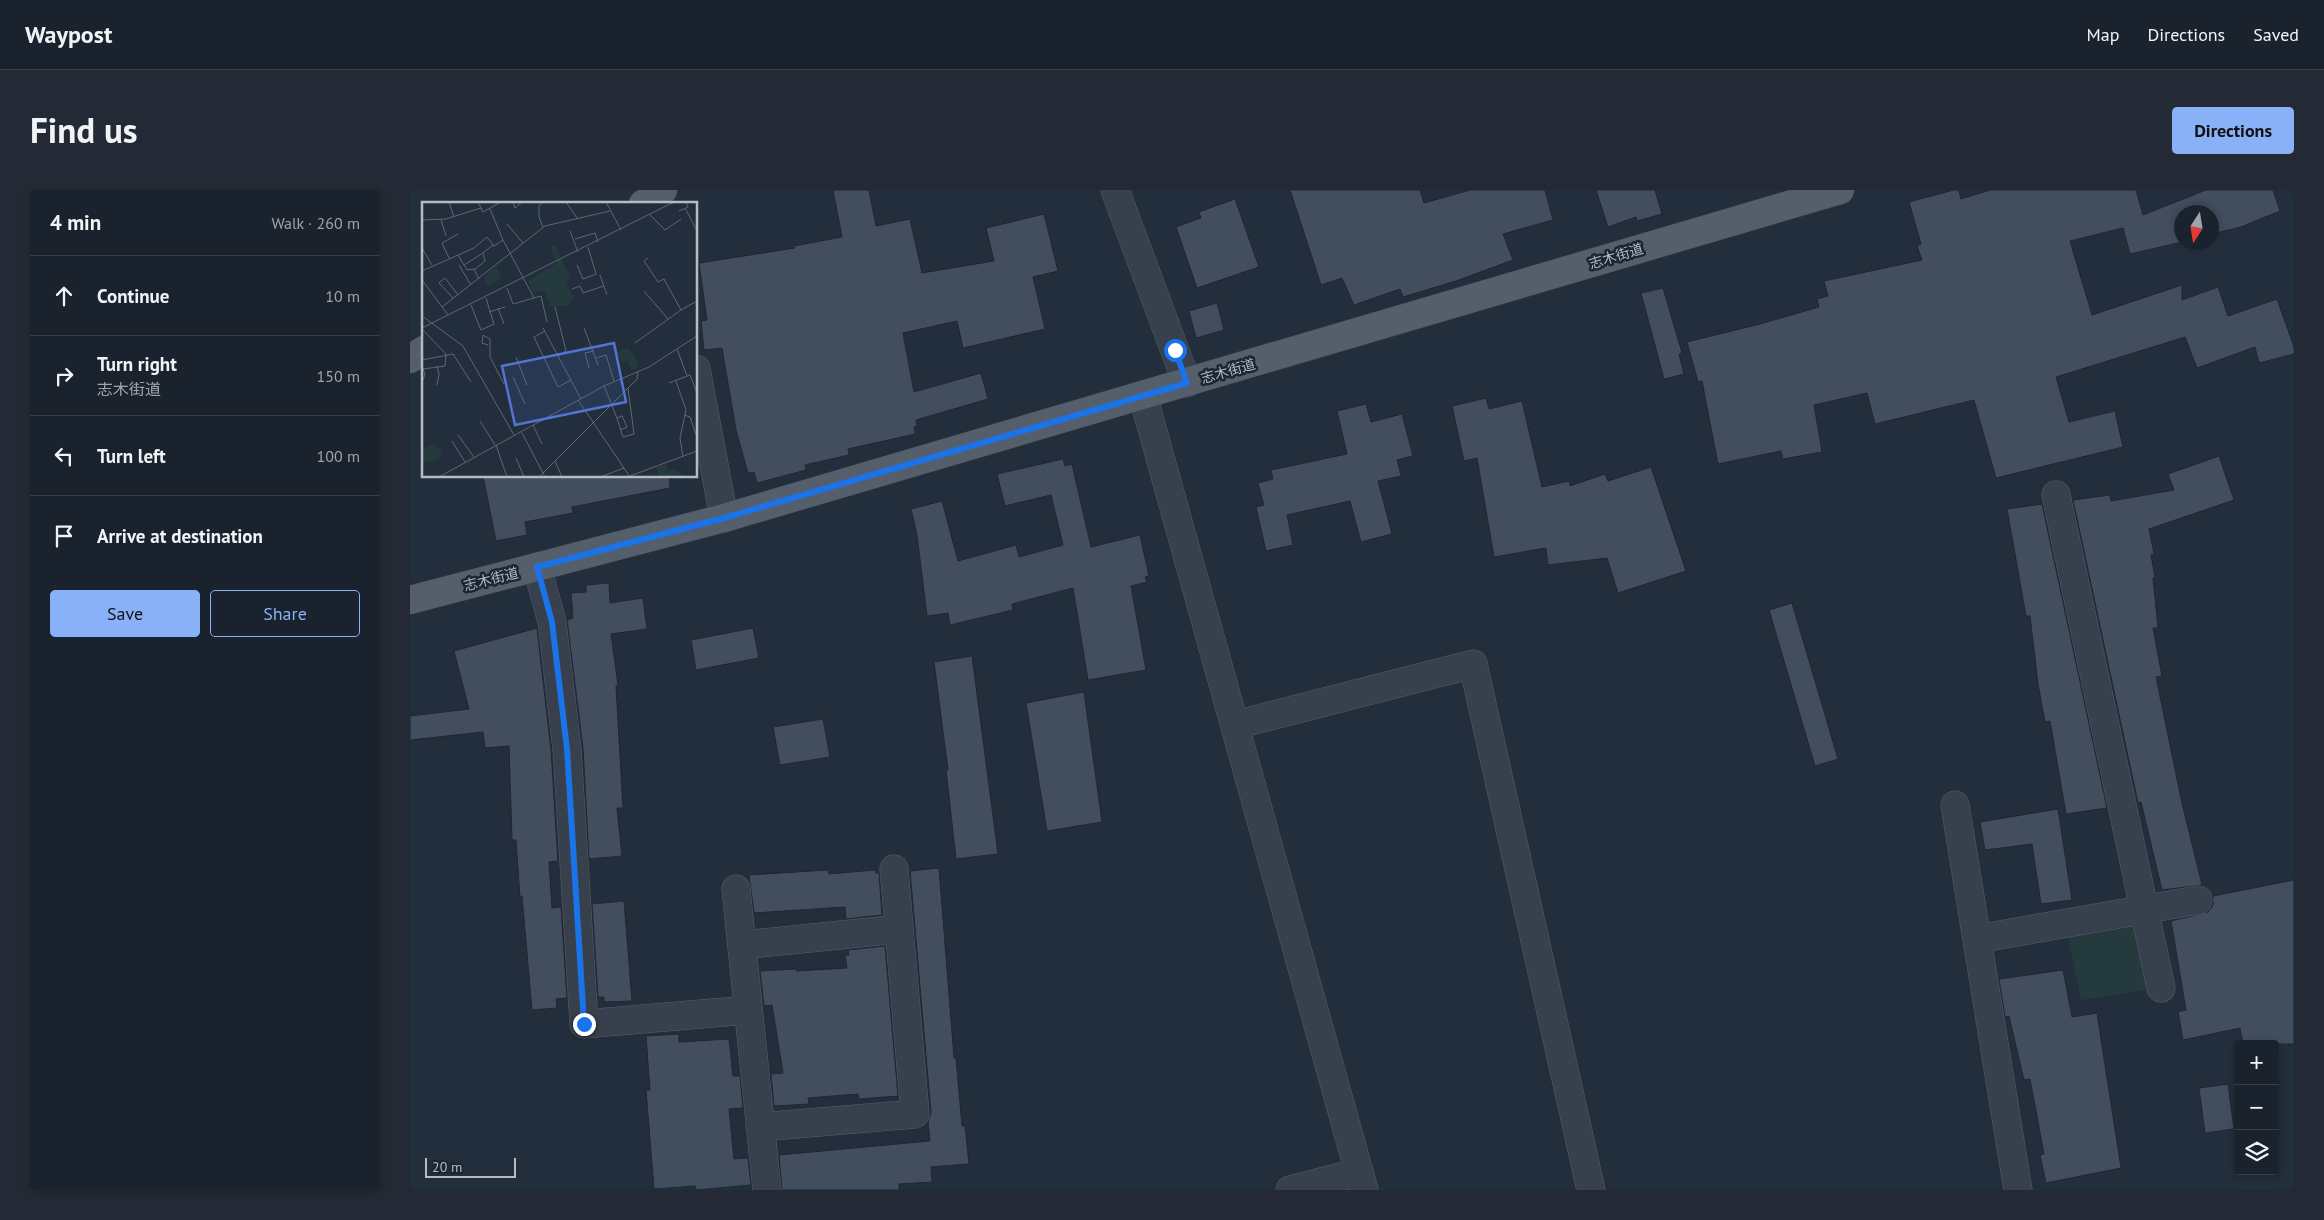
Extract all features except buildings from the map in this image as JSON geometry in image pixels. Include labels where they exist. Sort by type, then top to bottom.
[{"type":"main road","points":[[645,202],[663,190]]},
{"type":"main road","name":"志木街道","points":[[410,600],[724,518],[1840,190]]},
{"type":"main road","points":[[410,359],[422,351]]},
{"type":"street","points":[[1115,190],[1187,383]]},
{"type":"street","points":[[698,380],[724,518]]},
{"type":"street","points":[[1143,396],[1362,1181],[1290,1190]]},
{"type":"street","points":[[2056,495],[2161,988]]},
{"type":"street","points":[[537,567],[552,622],[567,749],[584,1024],[748,1010]]},
{"type":"street","points":[[1235,725],[1473,664],[1591,1190]]},
{"type":"street","points":[[1955,805],[2018,1190]]},
{"type":"street","points":[[760,1127],[915,1114],[894,869]]},
{"type":"street","points":[[736,889],[766,1190]]},
{"type":"street","points":[[1977,939],[2198,900]]},
{"type":"street","points":[[742,945],[899,929]]},
{"type":"green space","points":[[2145,909],[2161,988],[2081,1000],[2065,923]]},
{"type":"route","points":[[584,1024],[567,749],[552,622],[537,567],[724,518],[1187,383],[1175,350]]}]
